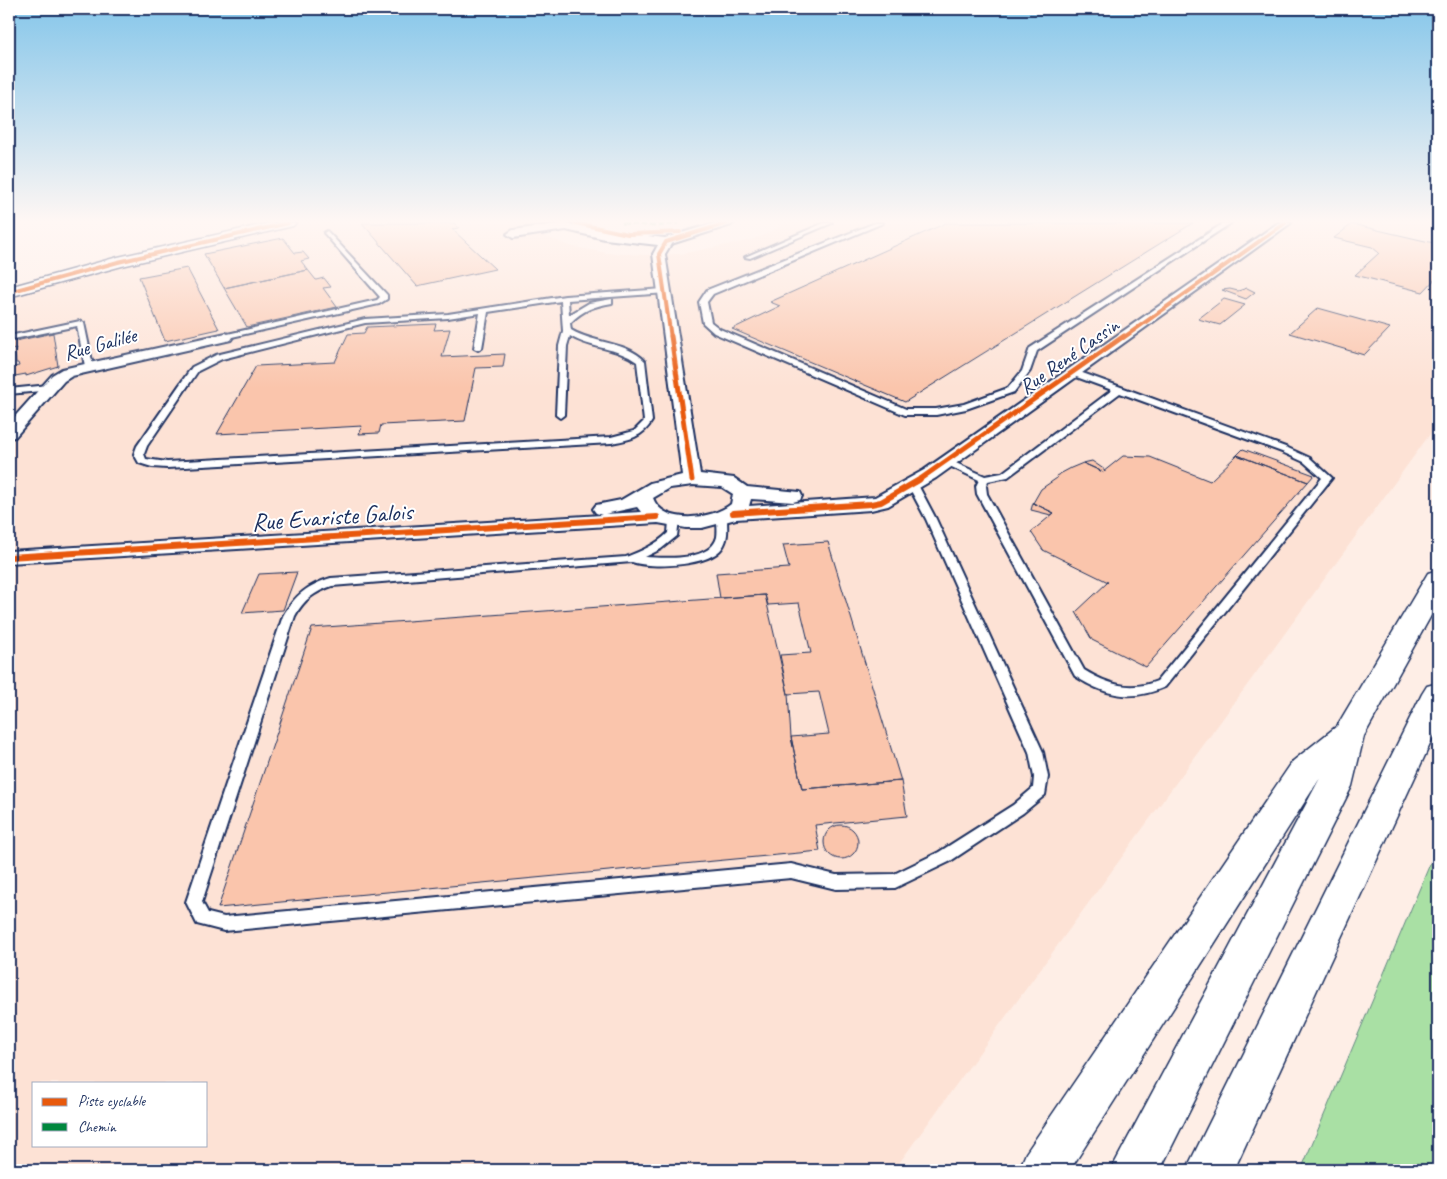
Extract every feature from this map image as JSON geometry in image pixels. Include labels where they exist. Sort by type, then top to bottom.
[{"type":"main road","points":[[9,292],[60,278]]},
{"type":"main road","points":[[1134,1170],[1335,786],[1348,734],[1438,579]]},
{"type":"main road","points":[[1210,1170],[1438,694]]},
{"type":"main road","points":[[1043,1170],[1305,771],[1348,734]]},
{"type":"street","points":[[663,278],[692,480]]},
{"type":"street","name":"Rue René Cassin","points":[[893,494],[913,485],[1208,278]]},
{"type":"street","name":"Rue Galilée","points":[[9,433],[49,388],[67,372],[226,337]]},
{"type":"street","name":"Rue Evariste Galois","points":[[9,545],[608,509],[643,497],[650,490],[662,484],[692,480],[722,481],[742,492],[767,496],[877,491],[893,494]]},
{"type":"street","points":[[727,515],[740,506],[742,492]]},
{"type":"street","name":"Rue Evariste Galois","points":[[9,557],[666,519],[706,521],[727,515],[871,504],[893,494]]},
{"type":"street","points":[[643,497],[648,512],[666,519]]},
{"type":"lane","points":[[226,337],[378,302],[384,297],[367,278]]},
{"type":"lane","points":[[744,278],[710,292],[703,302],[707,323],[717,332],[906,412],[936,412],[966,406],[1011,390],[1026,371],[1033,350],[1144,278]]},
{"type":"lane","points":[[567,331],[577,338],[633,354],[641,361],[648,421],[645,427],[638,433],[611,440],[167,465],[142,461],[139,454],[191,374],[205,362],[365,321],[484,312],[565,298],[665,294]]},
{"type":"lane","points":[[567,321],[577,311],[598,302],[665,294]]},
{"type":"lane","points":[[560,415],[563,346],[567,331],[564,309],[565,298]]},
{"type":"lane","points":[[478,348],[484,312]]},
{"type":"lane","points":[[9,338],[80,324],[89,366]]},
{"type":"lane","points":[[984,479],[981,486],[982,494],[1079,673],[1098,685],[1122,692],[1152,689],[1161,684],[1327,478],[1307,460],[1285,450],[1074,373]]},
{"type":"lane","points":[[9,392],[49,388]]},
{"type":"lane","points":[[946,462],[984,479],[1006,475],[1119,389]]},
{"type":"lane","points":[[727,515],[722,537],[716,548],[702,557],[678,561],[627,560],[331,582],[311,589],[298,599],[289,616],[194,902],[203,919],[224,924],[791,872],[836,882],[895,882],[944,857],[1040,791],[1041,777],[1036,752],[931,519],[913,485]]},
{"type":"lane","points":[[627,560],[646,554],[673,534],[666,519]]},
{"type":"shaded area","points":[[79,278],[1438,278],[1438,423],[894,1170],[9,1170],[9,297]]},
{"type":"green space","points":[[1438,845],[1438,1170],[1301,1170]]},
{"type":"building","points":[[139,278],[192,278],[219,329],[165,341]]},
{"type":"building","points":[[218,278],[271,278],[224,288]]},
{"type":"building","points":[[271,278],[314,278],[316,280],[324,278],[331,287],[323,288],[337,307],[247,327],[224,288]]},
{"type":"building","points":[[410,278],[454,278],[417,286]]},
{"type":"building","points":[[823,278],[1104,278],[905,402],[732,329],[780,306],[770,302]]},
{"type":"building","points":[[1367,278],[1436,278],[1423,292]]},
{"type":"building","points":[[1247,288],[1255,292],[1246,299],[1222,290],[1238,291]]},
{"type":"building","points":[[1224,299],[1245,305],[1220,325],[1198,319]]},
{"type":"building","points":[[1318,308],[1390,328],[1364,355],[1290,333]]},
{"type":"building","points":[[436,324],[434,330],[450,329],[442,357],[505,354],[503,367],[476,368],[465,421],[381,425],[379,433],[359,434],[362,426],[217,434],[256,366],[335,362],[348,334],[364,333],[367,327]]},
{"type":"building","points":[[53,333],[58,366],[26,376],[26,374],[15,376],[13,367],[19,366],[16,363],[16,348],[12,349],[11,342]]},
{"type":"building","points":[[1243,449],[1314,475],[1308,482],[1237,455]]},
{"type":"building","points":[[1237,455],[1308,482],[1146,667],[1092,640],[1076,612],[1108,582],[1043,550],[1031,532],[1054,513],[1033,503],[1041,489],[1057,478],[1056,476],[1083,463],[1103,472],[1123,456],[1150,457],[1210,481]]},
{"type":"building","points":[[1092,461],[1105,470],[1103,472],[1083,463]]},
{"type":"building","points":[[1033,503],[1054,513],[1051,515],[1031,510]]},
{"type":"building","points":[[828,542],[901,781],[802,789],[791,737],[829,734],[819,692],[788,694],[780,655],[811,653],[799,603],[768,605],[765,595],[720,598],[716,573],[789,568],[783,545]]},
{"type":"building","points":[[297,572],[283,610],[242,613],[259,574]]},
{"type":"building","points":[[765,595],[788,694],[791,737],[802,789],[901,781],[907,816],[815,825],[820,851],[218,908],[312,628]]},
{"type":"building","points":[[841,825],[848,826],[853,830],[857,835],[857,849],[853,854],[848,858],[841,859],[834,858],[829,854],[825,849],[824,842],[825,835],[829,830],[834,826]]},
{"type":"cycle path","points":[[9,292],[60,278]]},
{"type":"cycle path","points":[[663,278],[692,480]]},
{"type":"cycle path","points":[[733,513],[881,502],[930,474],[1207,278]]},
{"type":"cycle path","points":[[9,557],[657,517]]}]
